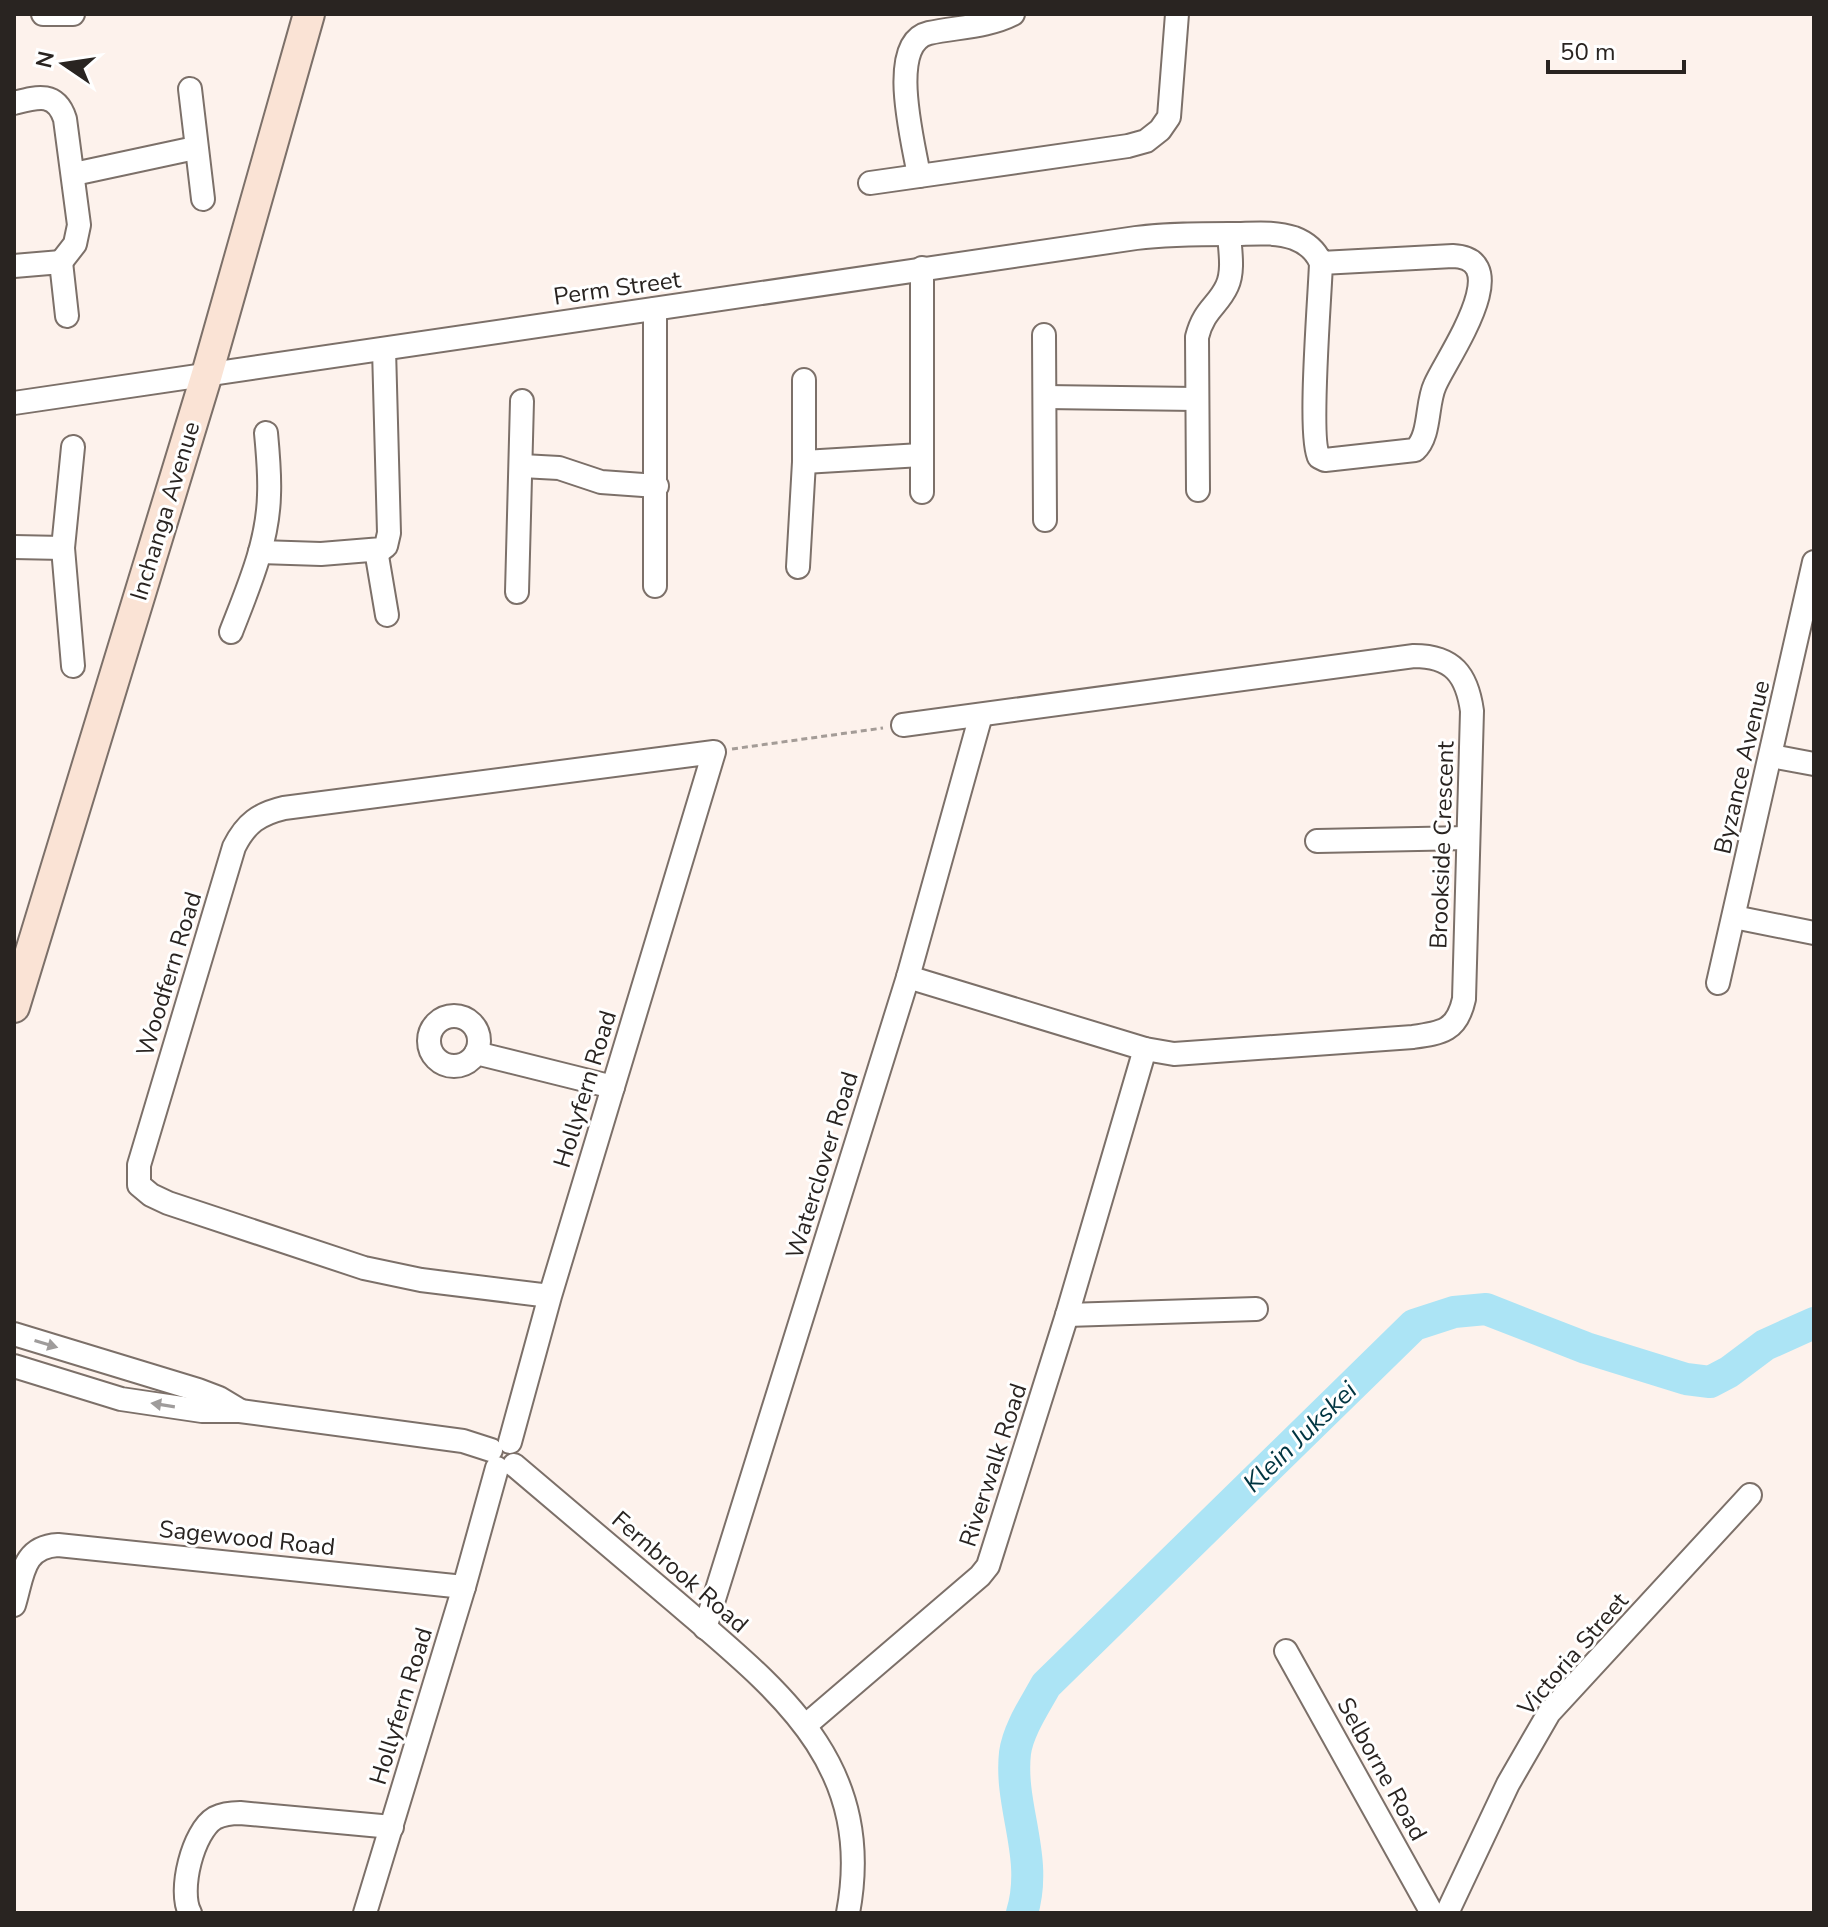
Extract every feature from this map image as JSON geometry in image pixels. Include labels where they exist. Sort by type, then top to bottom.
[{"type":"street","points":[[43,14],[73,14]]},
{"type":"street","name":"Inchanga Avenue","points":[[14,1007],[207,374],[309,14]]},
{"type":"street","points":[[919,176],[906,93],[906,60],[910,47],[925,34],[998,21],[1013,14]]},
{"type":"street","points":[[870,183],[1101,151],[1146,141],[1160,130],[1169,117],[1177,14]]},
{"type":"street","points":[[190,89],[203,199]]},
{"type":"street","points":[[14,103],[40,96],[51,99],[58,104],[67,128],[79,216],[78,235],[61,262],[67,316]]},
{"type":"street","points":[[74,174],[195,148]]},
{"type":"street","name":"Perm Street","points":[[14,403],[922,268],[1182,233],[1281,234],[1296,239],[1317,253],[1321,263]]},
{"type":"street","points":[[1198,490],[1197,337],[1204,316],[1226,289],[1229,280],[1229,234]]},
{"type":"street","points":[[1453,256],[1470,258],[1478,267],[1472,315],[1436,382],[1422,441],[1415,450],[1325,460],[1316,452],[1314,418],[1321,263],[1453,256]]},
{"type":"street","points":[[14,266],[61,262]]},
{"type":"street","points":[[922,268],[922,492]]},
{"type":"street","points":[[655,309],[655,586]]},
{"type":"street","points":[[1044,335],[1045,520]]},
{"type":"street","points":[[260,552],[303,555],[376,550],[386,546],[389,533],[384,349]]},
{"type":"street","points":[[798,567],[804,462],[804,380]]},
{"type":"street","points":[[1045,397],[1196,399]]},
{"type":"street","points":[[517,592],[522,401]]},
{"type":"street","points":[[231,632],[260,552],[269,496],[266,433]]},
{"type":"street","points":[[73,447],[63,548],[73,666]]},
{"type":"street","points":[[804,462],[921,455]]},
{"type":"street","points":[[522,466],[559,468],[601,482],[657,486]]},
{"type":"street","points":[[14,547],[63,548]]},
{"type":"street","points":[[376,550],[387,615]]},
{"type":"street","name":"Byzance Avenue","points":[[1718,983],[1814,562]]},
{"type":"street","name":"Brookside Crescent","points":[[903,725],[1384,659],[1433,657],[1446,662],[1459,674],[1470,698],[1464,999],[1459,1016],[1448,1029],[1413,1037],[1189,1054],[1145,1049],[908,977]]},
{"type":"street","name":"Waterclover Road","points":[[705,1628],[908,977],[981,715]]},
{"type":"street","name":"Hollyfern Road","points":[[365,1913],[714,752]]},
{"type":"street","name":"Woodfern Road","points":[[550,1296],[421,1280],[364,1268],[168,1203],[139,1185],[139,1165],[225,877],[247,825],[267,812],[714,752]]},
{"type":"street","points":[[1771,756],[1814,764]]},
{"type":"street","points":[[1317,841],[1468,838]]},
{"type":"street","points":[[1734,917],[1814,933]]},
{"type":"street","name":"Riverwalk Road","points":[[806,1725],[988,1566],[1067,1315],[1145,1049]]},
{"type":"street","points":[[476,1053],[613,1087]]},
{"type":"street","points":[[1067,1315],[1256,1309]]},
{"type":"street","points":[[14,1334],[219,1398],[240,1411]]},
{"type":"street","points":[[14,1366],[121,1399],[202,1411],[240,1411],[463,1441],[503,1456]]},
{"type":"street","points":[[121,1399],[129,1369]]},
{"type":"street","name":"Fernbrook Road","points":[[503,1456],[769,1684],[806,1725]]},
{"type":"street","name":"Victoria Street","points":[[1447,1913],[1508,1784],[1549,1713],[1750,1495]]},
{"type":"street","name":"Sagewood Road","points":[[14,1605],[21,1551],[58,1545],[464,1587]]},
{"type":"street","name":"Selborne Road","points":[[1286,1651],[1432,1913]]},
{"type":"street","points":[[806,1725],[834,1776],[849,1817],[854,1878],[848,1913]]},
{"type":"street","points":[[190,1913],[184,1896],[185,1882],[198,1839],[214,1819],[227,1813],[392,1827]]},
{"type":"path","points":[[714,752],[903,725]]},
{"type":"waterway","name":"Klein Jukskei","points":[[1022,1913],[1027,1872],[1016,1793],[1015,1753],[1023,1727],[1046,1685],[1414,1325],[1454,1312],[1486,1309],[1586,1348],[1686,1379],[1710,1382],[1765,1345],[1814,1323]]}]
